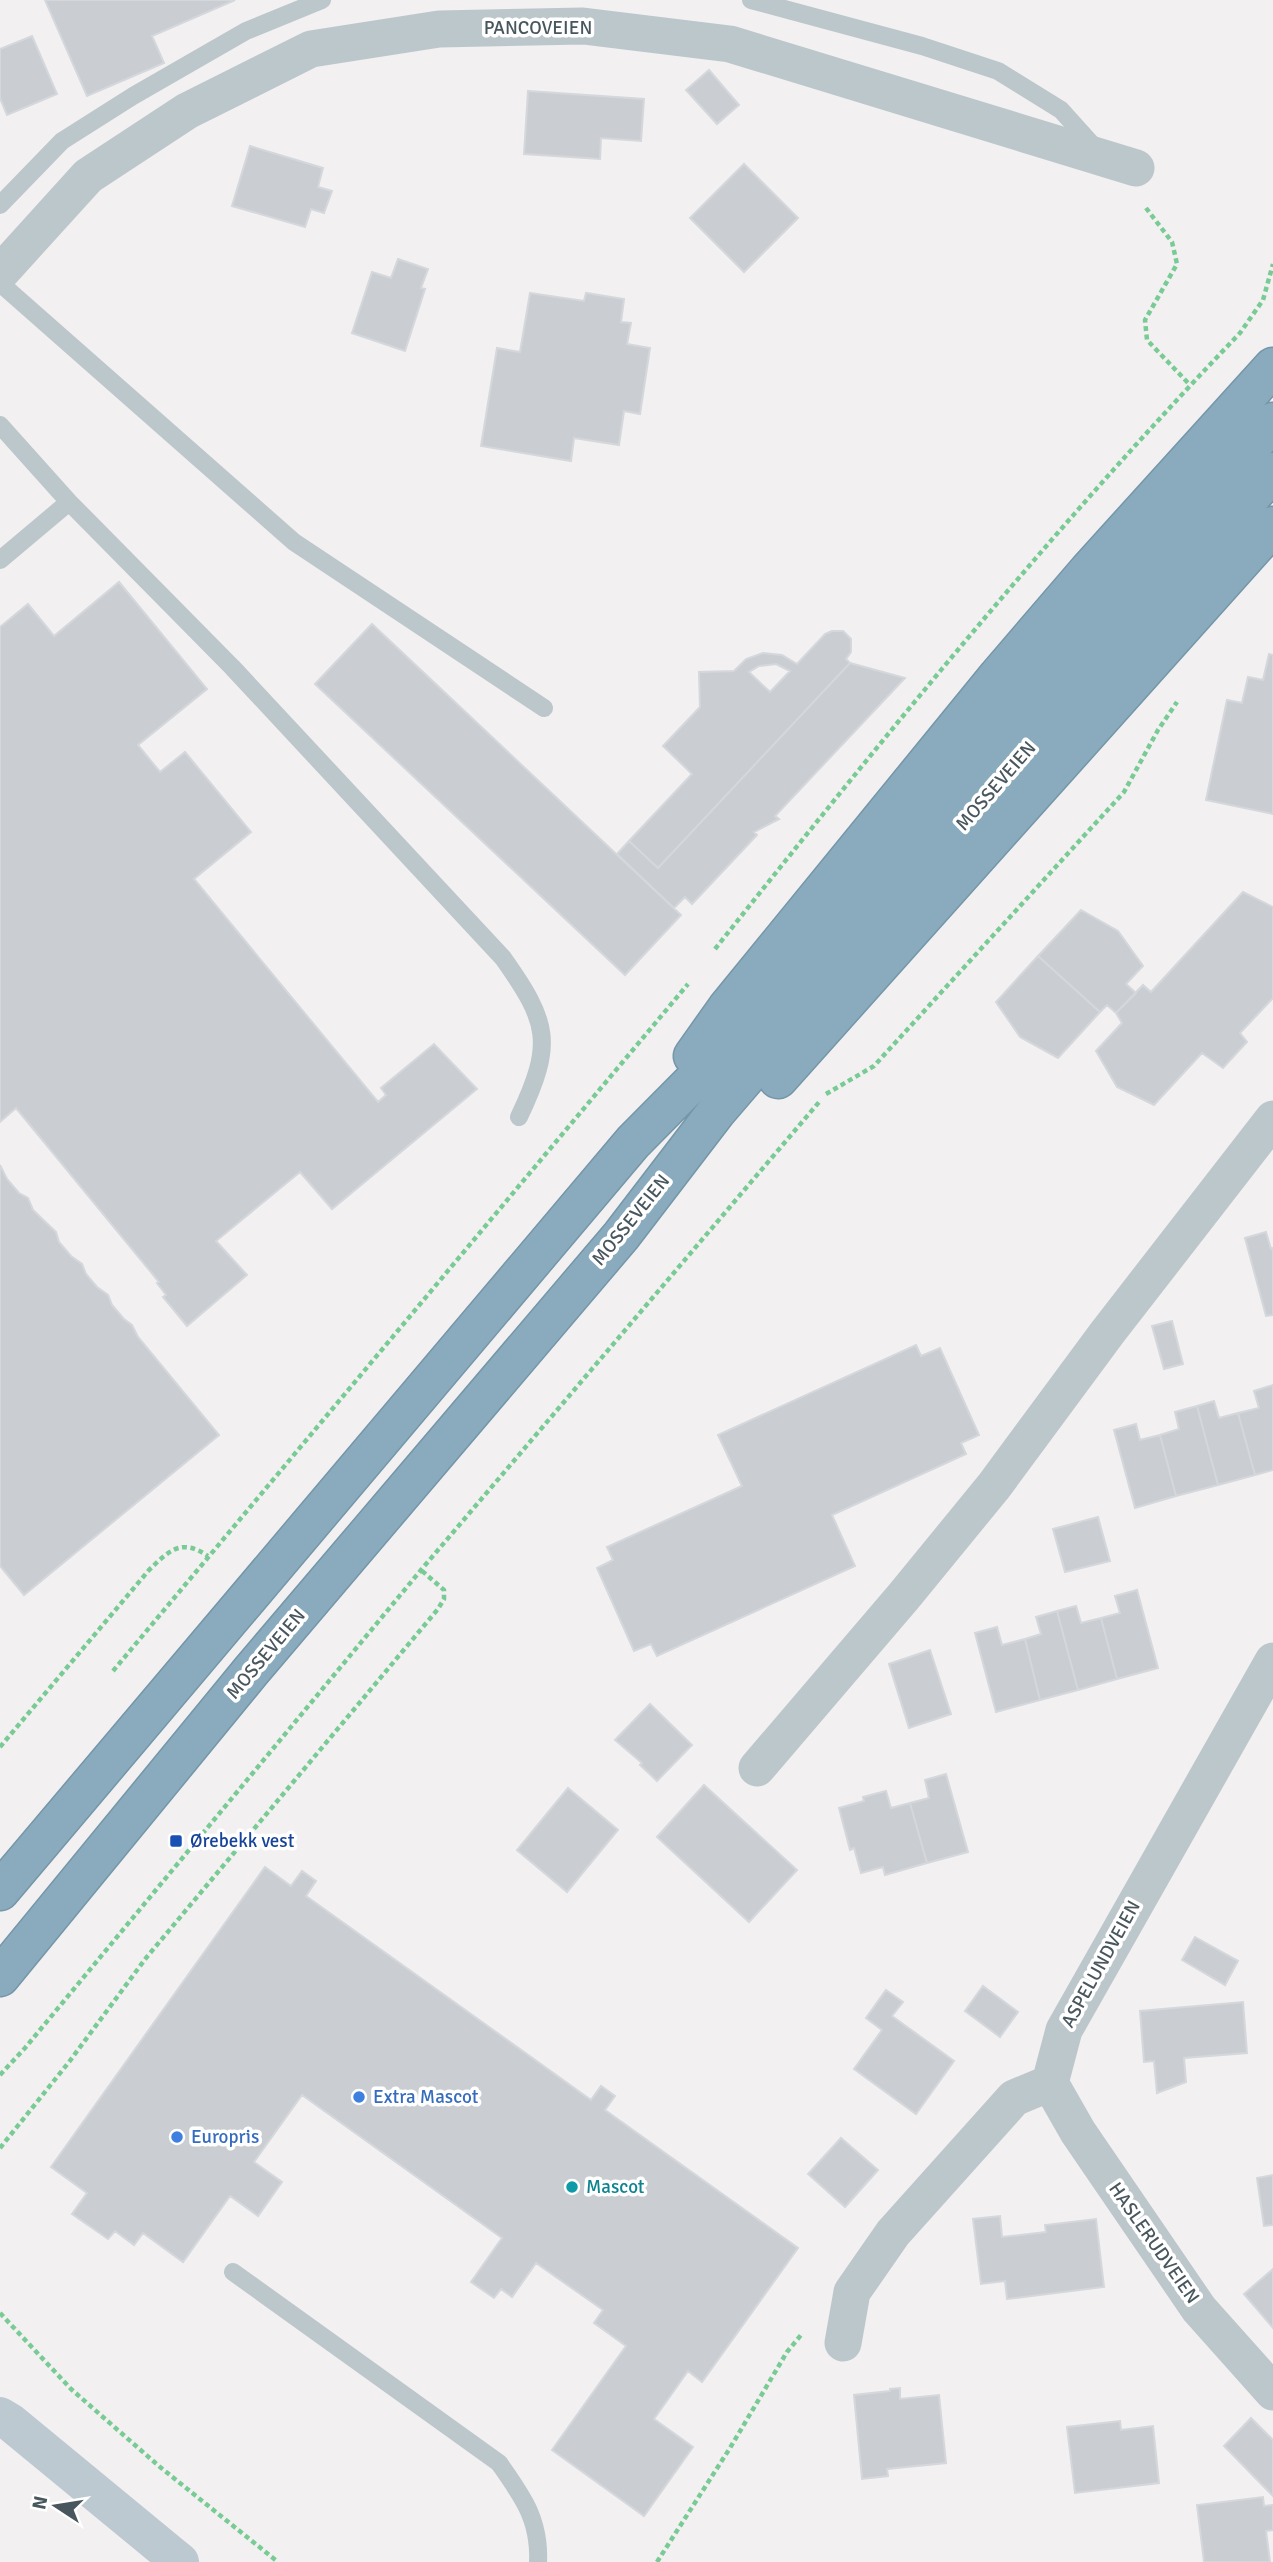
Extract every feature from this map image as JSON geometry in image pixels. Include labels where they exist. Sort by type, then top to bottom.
[{"type":"highway","points":[[633,1142],[727,1008],[971,709],[1088,570],[1273,367]]},
{"type":"highway","name":"MOSSEVEIEN","points":[[0,1891],[633,1142],[748,1026],[1021,704],[1135,573],[1273,422]]},
{"type":"highway","name":"MOSSEVEIEN","points":[[0,1977],[251,1671],[621,1236],[716,1112],[1105,659],[1273,472]]},
{"type":"highway","points":[[621,1236],[736,1126],[1273,526]]},
{"type":"main road","points":[[3,2414],[180,2562]]},
{"type":"street","name":"PANCOVEIEN","points":[[0,273],[88,176],[187,111],[311,49],[439,29],[583,26],[730,44],[1120,163]]},
{"type":"street","points":[[757,1768],[994,1486],[1273,1119]]},
{"type":"street","name":"ASPELUNDVEIEN","points":[[1050,2083],[1063,2030],[1273,1661]]},
{"type":"street","points":[[843,2343],[852,2292],[893,2233],[1014,2098],[1050,2083]]},
{"type":"street","name":"HASLERUDVEIEN","points":[[1050,2083],[1078,2132],[1199,2309],[1273,2392]]},
{"type":"lane","points":[[0,205],[62,141],[133,96],[246,31],[323,0]]},
{"type":"lane","points":[[751,0],[922,46],[998,71],[1061,110],[1120,163]]},
{"type":"lane","points":[[0,283],[294,542],[544,708]]},
{"type":"lane","points":[[0,425],[69,502],[232,667],[503,958],[525,990],[538,1017],[542,1037],[542,1059],[533,1088],[519,1116]]},
{"type":"lane","points":[[0,560],[69,502]]},
{"type":"lane","points":[[233,2272],[499,2463],[528,2507],[538,2548],[538,2562]]},
{"type":"path","points":[[1120,163],[1135,194],[1172,242],[1177,264],[1145,320],[1147,340],[1190,385]]},
{"type":"path","points":[[714,950],[893,726],[1056,534],[1240,333],[1263,300],[1273,264]]},
{"type":"path","points":[[0,2075],[52,2016],[421,1570],[826,1094],[874,1066],[1124,792],[1158,730],[1182,696]]},
{"type":"path","points":[[113,1671],[689,982]]},
{"type":"path","points":[[0,1747],[149,1570],[168,1552],[184,1546],[197,1548],[208,1556]]},
{"type":"path","points":[[0,2148],[69,2062],[146,1958],[438,1609],[444,1599],[444,1590],[421,1570]]},
{"type":"path","points":[[0,2313],[71,2389],[160,2467],[278,2562]]},
{"type":"path","points":[[657,2562],[787,2352],[802,2334]]},
{"type":"building","points":[[45,0],[235,0],[152,36],[164,63],[87,96]]},
{"type":"building","points":[[32,36],[57,94],[7,115],[0,98],[0,49]]},
{"type":"building","points":[[709,70],[739,105],[717,124],[686,90]]},
{"type":"building","points":[[528,91],[644,99],[641,141],[601,138],[600,159],[524,154]]},
{"type":"building","points":[[250,146],[323,168],[318,187],[332,191],[324,213],[311,209],[305,227],[232,206]]},
{"type":"building","points":[[744,164],[798,218],[744,272],[690,218]]},
{"type":"building","points":[[398,259],[428,269],[421,288],[425,289],[405,351],[352,333],[372,272],[391,278]]},
{"type":"building","points":[[530,293],[584,301],[586,293],[624,299],[621,322],[631,323],[627,344],[650,348],[640,414],[624,411],[619,445],[574,438],[571,461],[481,446],[497,348],[520,352]]},
{"type":"building","points":[[119,582],[207,689],[138,745],[160,772],[185,752],[251,832],[194,879],[378,1102],[386,1095],[381,1088],[434,1044],[477,1089],[332,1209],[300,1172],[216,1241],[247,1275],[187,1326],[163,1297],[166,1295],[157,1283],[159,1282],[16,1108],[0,1122],[0,627],[28,604],[54,636]]},
{"type":"building","points":[[372,624],[681,915],[625,975],[315,684]]},
{"type":"building","points":[[843,631],[851,639],[851,652],[846,659],[850,663],[658,868],[629,841],[692,774],[663,746],[700,707],[699,672],[734,671],[746,659],[763,653],[782,655],[797,664],[825,634]],"holes":[[[776,664],[790,671],[770,692],[749,672],[759,666]]]},
{"type":"building","points":[[1269,654],[1273,655],[1273,814],[1206,800],[1227,700],[1242,703],[1248,677],[1263,680]]},
{"type":"building","points":[[850,663],[905,678],[775,816],[779,819],[754,832],[757,835],[692,904],[685,897],[674,908],[617,854],[629,841],[658,868]]},
{"type":"building","points":[[1243,892],[1273,907],[1273,998],[1240,1033],[1247,1042],[1223,1068],[1202,1053],[1154,1105],[1117,1087],[1096,1051],[1122,1023],[1116,1013],[1143,985],[1151,992]]},
{"type":"building","points":[[1081,910],[1118,931],[1143,966],[1126,984],[1136,993],[1116,1013],[1107,1005],[1100,1012],[1038,956]]},
{"type":"building","points":[[1038,956],[1100,1012],[1058,1058],[1020,1037],[996,1002]]},
{"type":"building","points":[[0,1165],[7,1179],[19,1193],[28,1198],[33,1210],[56,1232],[59,1242],[82,1264],[86,1274],[97,1287],[108,1295],[112,1305],[132,1325],[138,1337],[219,1435],[24,1595],[0,1566]]},
{"type":"building","points":[[1266,1232],[1271,1249],[1273,1248],[1273,1315],[1266,1316],[1245,1238]]},
{"type":"building","points":[[1172,1321],[1183,1364],[1164,1369],[1152,1326]]},
{"type":"building","points":[[916,1345],[921,1356],[940,1348],[979,1435],[961,1443],[966,1454],[832,1515],[855,1566],[657,1656],[651,1644],[634,1651],[597,1568],[613,1560],[607,1547],[742,1486],[718,1435]]},
{"type":"building","points":[[1273,1385],[1273,1470],[1255,1475],[1238,1413],[1259,1408],[1254,1391]]},
{"type":"building","points":[[1214,1401],[1219,1418],[1238,1413],[1255,1475],[1218,1485],[1197,1406]]},
{"type":"building","points":[[1197,1406],[1218,1485],[1176,1496],[1160,1435],[1179,1429],[1175,1412]]},
{"type":"building","points":[[1136,1424],[1140,1440],[1160,1435],[1176,1496],[1135,1508],[1114,1430]]},
{"type":"building","points":[[1098,1517],[1110,1561],[1065,1572],[1053,1529]]},
{"type":"building","points":[[1137,1590],[1158,1668],[1117,1679],[1101,1618],[1120,1613],[1115,1596]]},
{"type":"building","points":[[1076,1606],[1081,1623],[1101,1618],[1117,1679],[1078,1690],[1057,1611]]},
{"type":"building","points":[[1057,1611],[1078,1690],[1040,1700],[1025,1639],[1041,1634],[1036,1617]]},
{"type":"building","points":[[997,1627],[1002,1645],[1025,1639],[1040,1700],[996,1712],[975,1633]]},
{"type":"building","points":[[930,1650],[951,1714],[909,1728],[889,1664]]},
{"type":"building","points":[[650,1704],[692,1745],[657,1781],[640,1765],[642,1763],[615,1740]]},
{"type":"building","points":[[946,1774],[968,1852],[927,1863],[910,1803],[929,1798],[925,1780]]},
{"type":"building","points":[[704,1785],[797,1870],[749,1922],[657,1837]]},
{"type":"building","points":[[568,1788],[618,1830],[567,1892],[517,1850]]},
{"type":"building","points":[[886,1791],[891,1808],[910,1803],[927,1863],[885,1875],[883,1867],[861,1873],[854,1848],[850,1850],[839,1808],[864,1801],[863,1797]]},
{"type":"building","name":"Mascot","points":[[265,1867],[291,1886],[302,1871],[316,1881],[306,1896],[591,2100],[601,2086],[615,2096],[605,2110],[798,2248],[702,2382],[688,2371],[654,2419],[693,2447],[644,2516],[552,2450],[626,2346],[594,2323],[603,2310],[536,2263],[512,2297],[501,2289],[494,2298],[471,2282],[502,2238],[302,2095],[254,2162],[282,2182],[258,2216],[230,2196],[183,2262],[143,2233],[134,2245],[115,2231],[108,2239],[72,2214],[87,2193],[51,2167]]},
{"type":"building","points":[[1195,1937],[1238,1961],[1225,1985],[1182,1960]]},
{"type":"building","points":[[983,1986],[1018,2012],[1000,2037],[965,2011]]},
{"type":"building","points":[[886,1990],[903,2002],[892,2016],[954,2061],[916,2114],[854,2069],[882,2030],[866,2018]]},
{"type":"building","points":[[1243,2002],[1247,2053],[1184,2058],[1186,2082],[1157,2093],[1154,2061],[1144,2062],[1140,2011]]},
{"type":"building","points":[[841,2138],[878,2170],[845,2207],[808,2174]]},
{"type":"building","points":[[1273,2175],[1273,2225],[1264,2226],[1257,2178]]},
{"type":"building","points":[[1000,2216],[1002,2237],[1046,2232],[1045,2225],[1096,2219],[1104,2287],[1007,2299],[1005,2281],[981,2284],[973,2219]]},
{"type":"building","points":[[1273,2269],[1273,2328],[1244,2294]]},
{"type":"building","points":[[900,2388],[900,2399],[939,2395],[946,2463],[887,2469],[888,2476],[862,2479],[854,2395]]},
{"type":"building","points":[[1251,2418],[1273,2440],[1273,2496],[1224,2446]]},
{"type":"building","points":[[1120,2421],[1121,2430],[1153,2426],[1159,2483],[1075,2493],[1067,2427]]},
{"type":"building","points":[[1263,2497],[1264,2506],[1273,2505],[1273,2530],[1266,2531],[1270,2562],[1204,2562],[1197,2505]]},
{"type":"place","name":"Ørebekk vest","points":[[176,1841]]},
{"type":"place","name":"Extra Mascot","points":[[359,2097]]},
{"type":"place","name":"Europris","points":[[177,2137]]},
{"type":"place","name":"Mascot","points":[[572,2187]]}]
